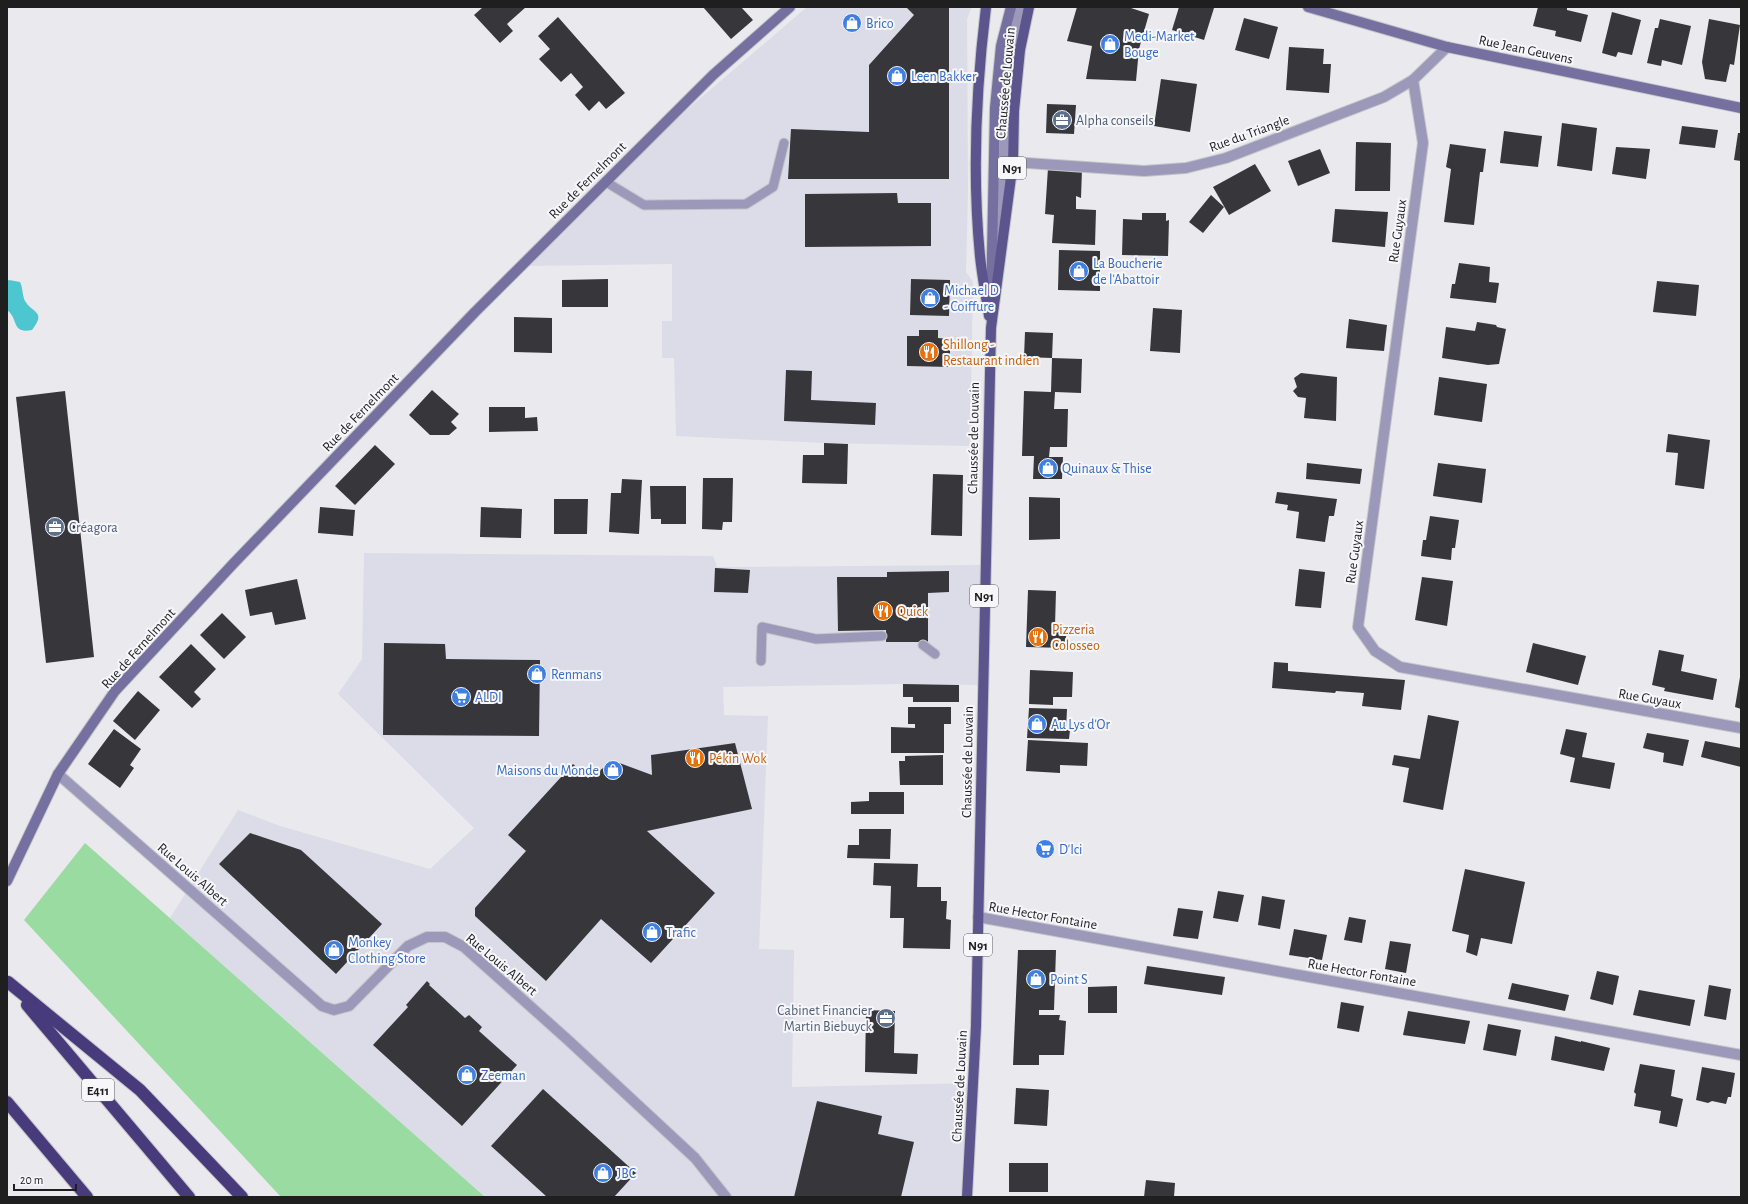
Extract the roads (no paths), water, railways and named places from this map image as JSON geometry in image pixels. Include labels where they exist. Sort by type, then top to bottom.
[{"type":"highway","name":"E411","points":[[8,982],[188,1197]]},
{"type":"highway","points":[[8,982],[140,1090],[242,1197]]},
{"type":"highway","points":[[7,1102],[87,1197]]},
{"type":"main road","name":"Chaussée de Louvain","points":[[986,7],[978,75],[976,175],[980,256],[990,328]]},
{"type":"main road","name":"Chaussée de Louvain","points":[[967,1197],[974,1083],[990,328],[1013,162],[1014,111],[1020,50],[1029,7]]},
{"type":"street","name":"Rue de Fernelmont","points":[[7,881],[58,774],[120,686],[233,564],[469,318],[713,75],[790,7]]},
{"type":"street","points":[[990,328],[995,108],[1001,46],[1011,7]]},
{"type":"street","name":"Rue Jean Geuvens","points":[[1308,7],[1447,47],[1741,108]]},
{"type":"street","name":"Rue du Triangle","points":[[1013,162],[1144,171],[1186,168],[1226,158],[1384,97],[1412,80],[1447,47]]},
{"type":"street","name":"Rue Guyaux","points":[[1412,80],[1423,143],[1358,627],[1375,651],[1400,667],[1741,728]]},
{"type":"street","name":"Rue Louis Albert","points":[[58,774],[322,1006],[334,1010],[349,1006],[408,946],[427,937],[444,937],[464,947],[563,1035],[695,1158],[726,1197]]},
{"type":"street","name":"Rue Hector Fontaine","points":[[978,917],[1741,1055]]},
{"type":"lane","name":"Chaussée de Louvain","points":[[990,328],[1003,175],[1004,109],[1010,48],[1020,7]]},
{"type":"lane","points":[[606,182],[644,205],[746,204],[774,187],[784,143]]},
{"type":"lane","points":[[761,661],[762,627],[816,638],[882,636]]},
{"type":"lane","points":[[923,645],[936,654]]},
{"type":"water","points":[[7,281],[20,282],[25,301],[37,313],[38,319],[32,330],[25,331],[18,328],[13,317],[7,310]]},
{"type":"place","name":"Brico","points":[[852,23]]},
{"type":"place","name":"Medi-Market Bouge","points":[[1110,44]]},
{"type":"place","name":"Leen Bakker","points":[[897,76]]},
{"type":"place","name":"Alpha conseils","points":[[1062,120]]},
{"type":"place","name":"La Boucherie de l'Abattoir","points":[[1079,271]]},
{"type":"place","name":"Michael D - Coiffure","points":[[930,298]]},
{"type":"place","name":"Shillong - Restaurant indien","points":[[929,352]]},
{"type":"place","name":"Quinaux & Thise","points":[[1048,468]]},
{"type":"place","name":"Créagora","points":[[55,527]]},
{"type":"place","name":"Quick","points":[[883,611]]},
{"type":"place","name":"Pizzeria Colosseo","points":[[1038,637]]},
{"type":"place","name":"Renmans","points":[[537,674]]},
{"type":"place","name":"ALDI","points":[[461,697]]},
{"type":"place","name":"Au Lys d'Or","points":[[1037,724]]},
{"type":"place","name":"Pékin Wok","points":[[695,758]]},
{"type":"place","name":"Maisons du Monde","points":[[613,770]]},
{"type":"place","name":"D'Ici","points":[[1045,849]]},
{"type":"place","name":"Trafic","points":[[652,932]]},
{"type":"place","name":"Monkey Clothing Store","points":[[334,950]]},
{"type":"place","name":"Point S","points":[[1036,979]]},
{"type":"place","name":"Cabinet Financier Martin Biebuyck","points":[[886,1018]]},
{"type":"place","name":"Zeeman","points":[[467,1075]]},
{"type":"place","name":"JBC","points":[[603,1173]]}]
